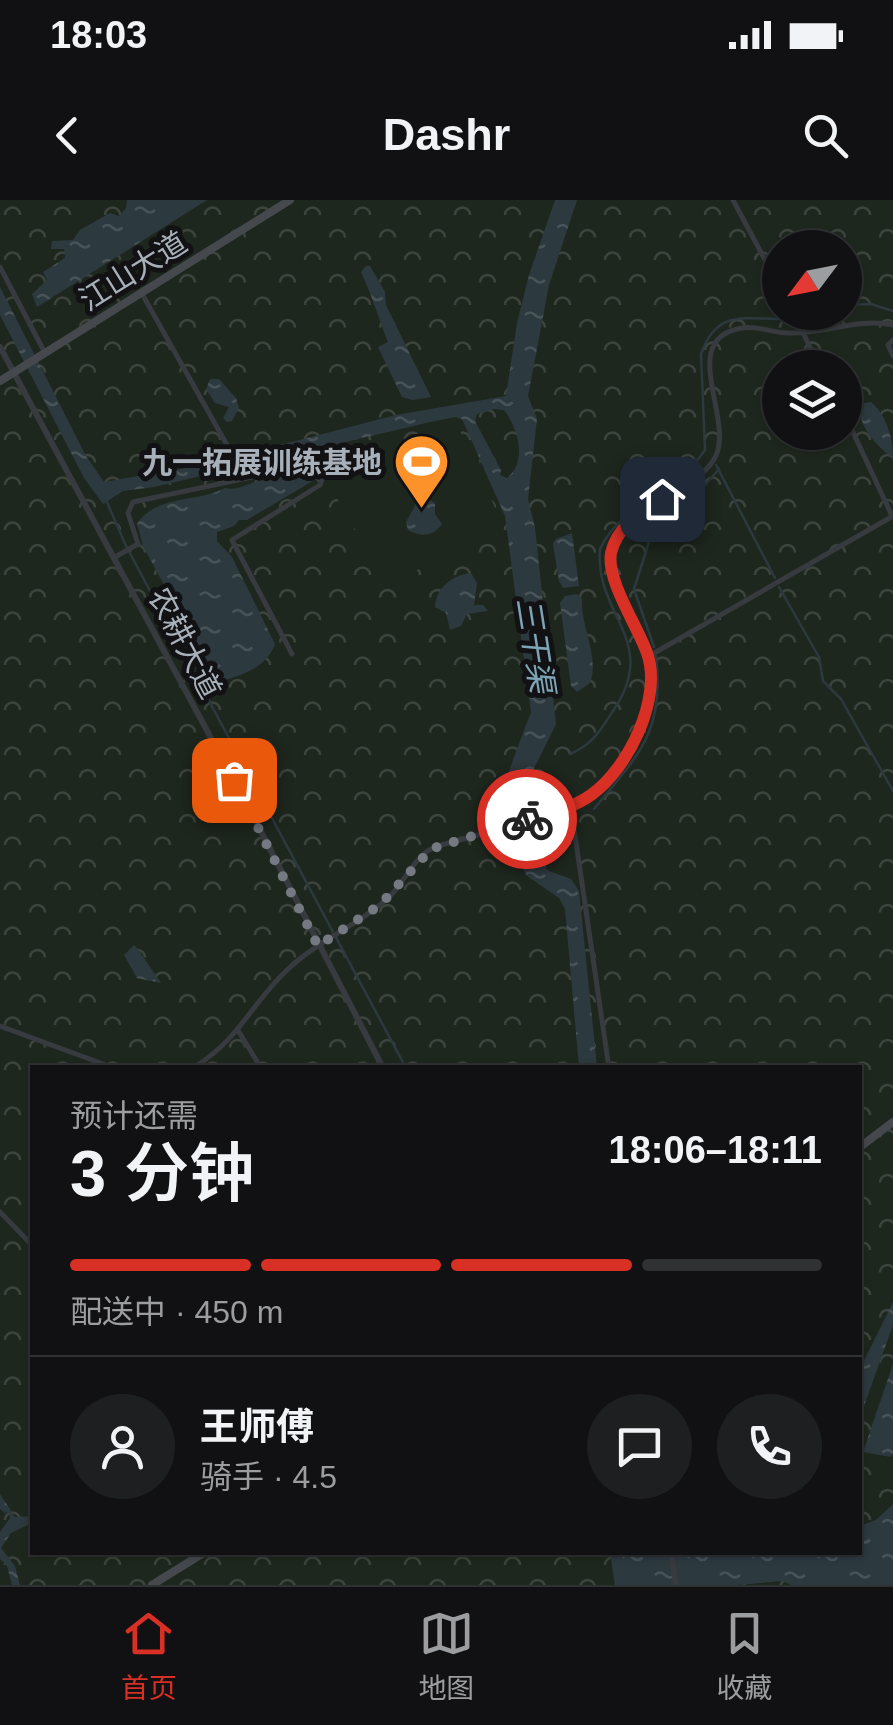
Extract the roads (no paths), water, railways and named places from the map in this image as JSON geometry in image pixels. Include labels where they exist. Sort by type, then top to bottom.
[{"type":"main road","name":"江山大道","points":[[0,381],[290,200]]},
{"type":"main road","points":[[862,1142],[893,1119]]},
{"type":"main road","points":[[152,1585],[199,1555]]},
{"type":"street","points":[[733,200],[762,254]]},
{"type":"street","points":[[0,267],[44,354]]},
{"type":"street","points":[[142,292],[245,476]]},
{"type":"street","points":[[862,324],[893,325]]},
{"type":"street","points":[[197,1065],[239,1032],[260,998],[302,956],[395,892],[431,849],[571,807],[596,792],[634,742],[648,706],[649,656],[614,575],[611,555],[617,538],[634,518],[700,475],[720,448],[721,430],[709,370],[711,352],[730,331],[745,327],[762,330]]},
{"type":"street","points":[[763,330],[788,334],[802,330],[811,350]]},
{"type":"street","points":[[893,340],[888,346],[893,356]]},
{"type":"street","name":"农耕大道","points":[[0,347],[252,814],[380,1065]]},
{"type":"street","points":[[649,656],[893,516],[861,450]]},
{"type":"street","points":[[113,558],[139,541],[128,513],[133,502],[313,463],[322,479],[320,485],[234,537],[232,543],[292,654]]},
{"type":"street","points":[[571,807],[609,1065]]},
{"type":"street","points":[[0,1026],[106,1065]]},
{"type":"street","points":[[239,1032],[259,1065]]},
{"type":"street","points":[[0,1212],[30,1243]]},
{"type":"street","points":[[672,1555],[676,1585]]},
{"type":"water","points":[[127,200],[207,200],[37,307],[32,294],[47,280],[43,272],[65,258],[64,249],[51,249],[52,241],[73,240],[80,230],[110,213],[119,216]]},
{"type":"water","name":"三干渠","points":[[555,200],[577,200],[549,285],[528,396],[537,419],[528,499],[535,528],[556,724],[523,791],[522,829],[538,861],[549,871],[571,879],[579,891],[597,1065],[579,1065],[565,909],[559,898],[527,876],[506,839],[501,792],[531,712],[505,516],[462,419],[426,423],[123,491],[103,504],[84,478],[0,315],[0,287],[86,456],[104,482],[203,465],[396,415],[506,396],[517,323]],"holes":[[[504,410],[513,426],[519,454],[507,478],[500,475],[501,470],[475,421],[477,414]]]},
{"type":"water","points":[[370,266],[385,292],[386,305],[431,397],[402,397],[378,347],[388,342],[361,272]]},
{"type":"water","points":[[210,379],[219,379],[236,398],[239,408],[232,421],[223,418],[229,407],[215,403],[206,389]]},
{"type":"water","points":[[871,402],[881,414],[888,428],[893,458],[865,428],[862,404]]},
{"type":"water","points":[[311,470],[316,479],[247,520],[217,532],[217,541],[232,557],[275,644],[261,664],[222,681],[212,674],[143,546],[137,524],[145,514],[166,503]]},
{"type":"water","points":[[428,499],[435,503],[435,514],[442,524],[426,534],[408,530],[406,522],[416,504]]},
{"type":"water","points":[[572,533],[579,586],[563,588],[553,544]]},
{"type":"water","points":[[471,573],[477,583],[474,605],[483,605],[488,611],[467,614],[461,626],[450,630],[446,613],[435,607],[438,594],[458,576]]},
{"type":"water","points":[[577,594],[582,599],[593,662],[590,683],[577,692],[571,686],[560,603],[565,596]]},
{"type":"water","points":[[134,945],[161,983],[137,978],[124,955]]},
{"type":"water","points":[[893,1302],[893,1325],[862,1411],[862,1365]]},
{"type":"water","points":[[893,1364],[893,1453],[891,1457],[863,1452]]},
{"type":"water","points":[[0,1494],[15,1517],[30,1516],[30,1524],[11,1533],[1,1548],[15,1566],[20,1585],[12,1585],[7,1566],[0,1559],[0,1532],[10,1518],[9,1512],[0,1509]]},
{"type":"water","points":[[893,1504],[893,1585],[791,1585],[783,1581],[615,1585],[610,1555],[862,1555],[862,1525],[876,1520]]},
{"type":"waterway","points":[[862,304],[893,311]]},
{"type":"waterway","points":[[570,754],[590,742],[604,725],[626,686],[630,665],[628,646],[606,593],[600,549],[621,520],[680,477],[705,450],[701,354],[707,340],[731,320],[762,318]]},
{"type":"waterway","points":[[716,465],[775,578]]},
{"type":"waterway","points":[[654,647],[634,589],[649,542],[669,510],[705,485],[719,469]]},
{"type":"waterway","points":[[106,500],[126,546],[404,1065]]},
{"type":"waterway","points":[[779,587],[819,657],[823,681],[841,699],[893,791]]},
{"type":"waterway","points":[[594,809],[636,756],[652,723],[658,682],[656,656]]},
{"type":"place","name":"九一拓展训练基地","points":[[421,511]]}]
